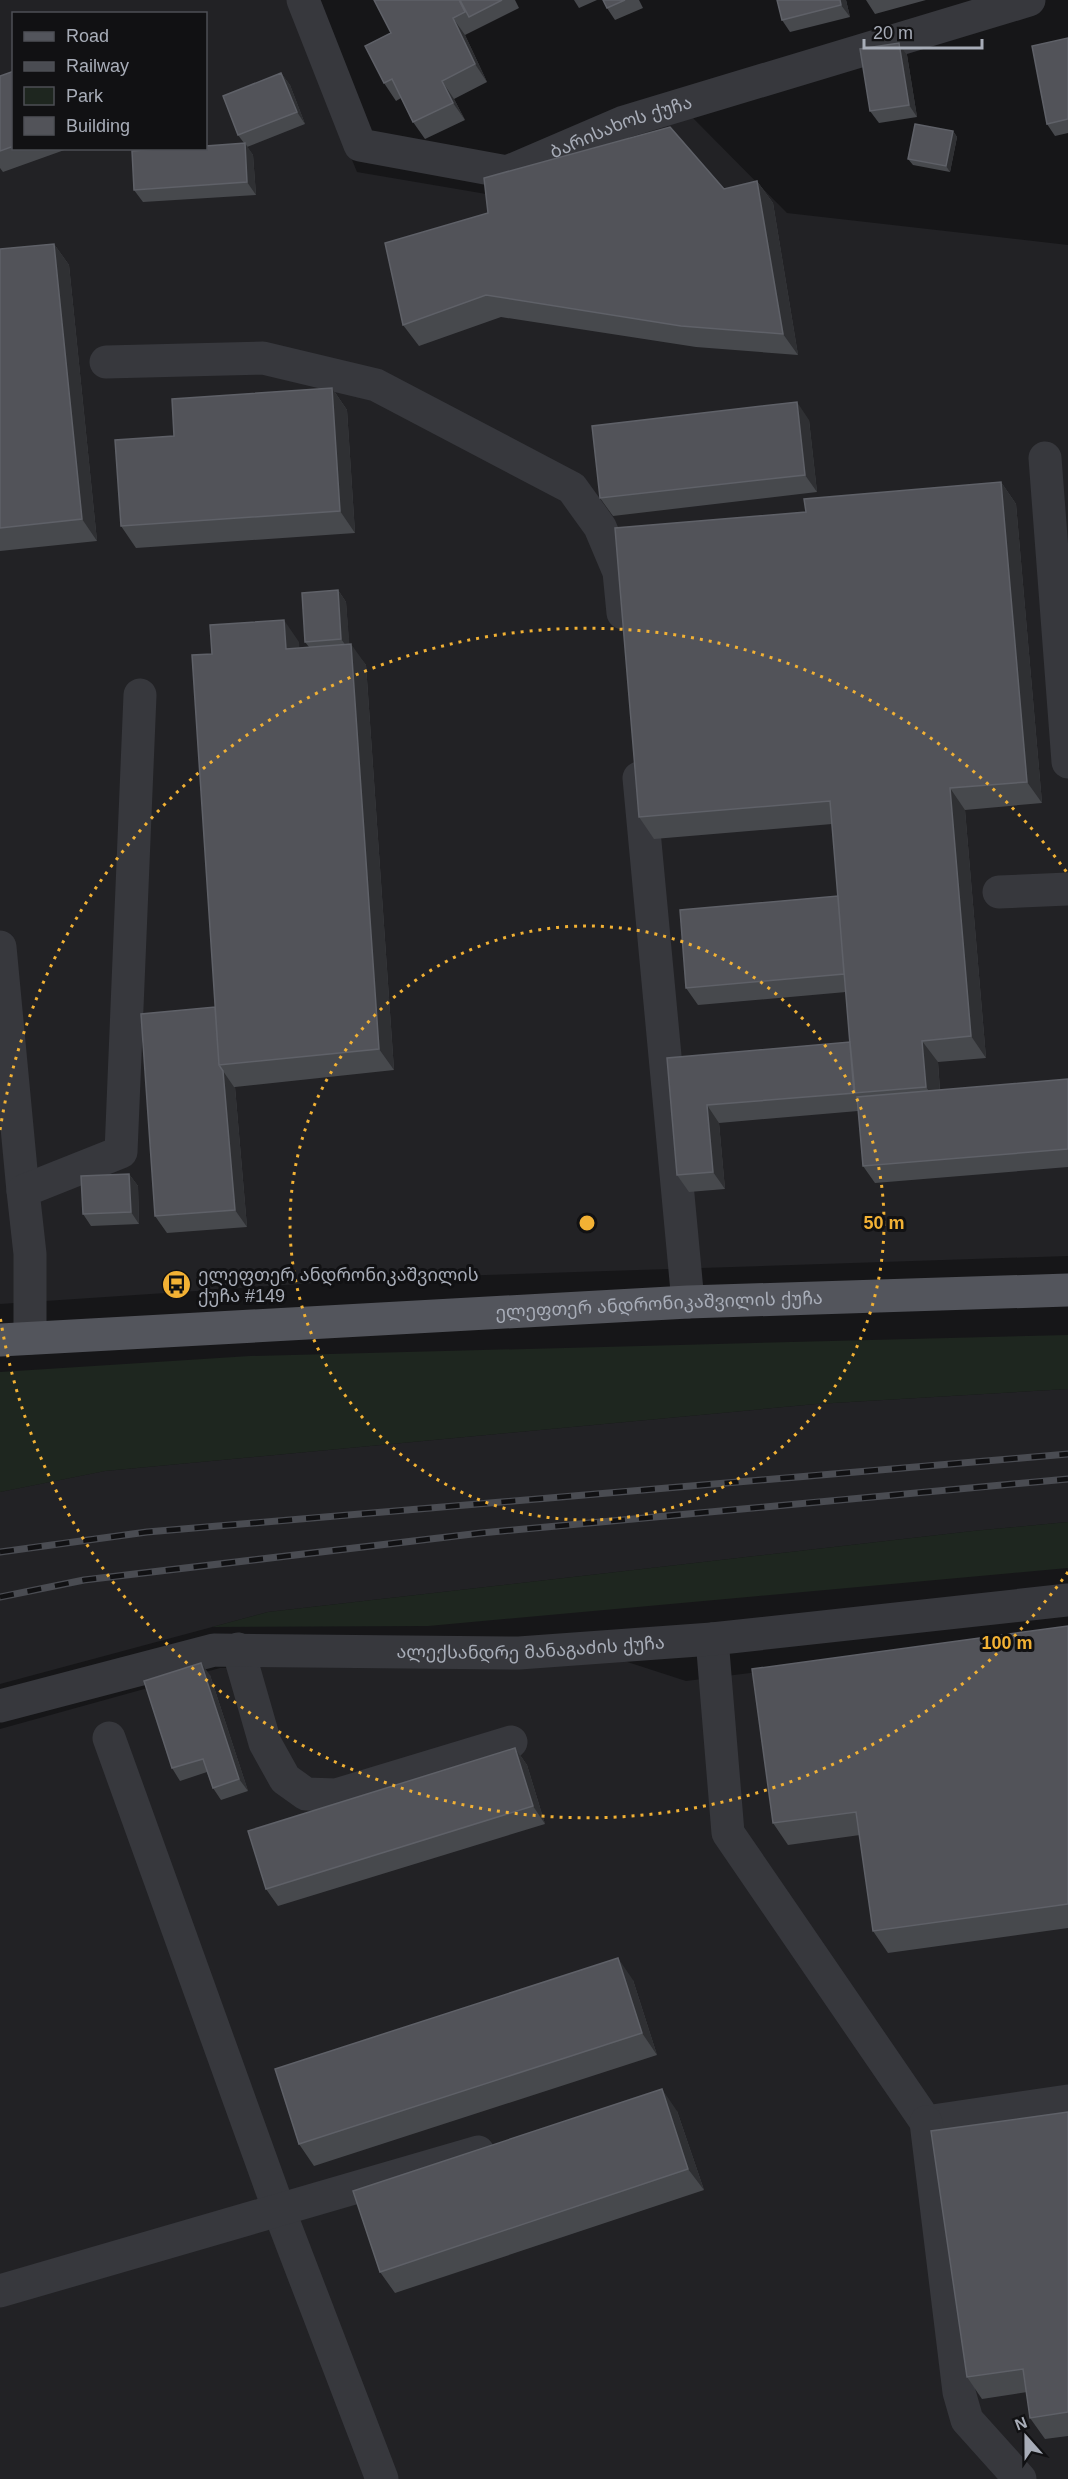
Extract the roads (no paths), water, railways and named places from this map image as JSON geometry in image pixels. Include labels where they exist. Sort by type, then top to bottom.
[{"type":"main road","name":"ელეფთერ ანდრონიკაშვილის ქუჩა","points":[[15,1339],[688,1302],[1068,1290]]},
{"type":"street","name":"ბარისახოს ქუჩა","points":[[303,0],[360,145],[534,176],[624,122],[1029,0]]},
{"type":"street","points":[[106,362],[263,358],[376,385],[572,488],[600,527],[619,572],[626,642]]},
{"type":"street","points":[[1045,458],[1068,762]]},
{"type":"street","points":[[23,1191],[121,1152],[141,695]]},
{"type":"street","points":[[636,748],[688,1302]]},
{"type":"street","points":[[999,892],[1068,889]]},
{"type":"street","points":[[0,947],[30,1254],[15,1339]]},
{"type":"street","name":"ალექსანდრე მანაგაძის ქუჩა","points":[[0,1706],[214,1650],[519,1653],[712,1639],[1068,1600]]},
{"type":"street","points":[[712,1639],[728,1833],[926,2122],[959,2392],[967,2420],[1020,2479]]},
{"type":"street","points":[[238,1649],[265,1743],[285,1779],[306,1794],[336,1795],[511,1742]]},
{"type":"street","points":[[109,1738],[279,2210],[382,2479]]},
{"type":"street","points":[[926,2122],[1068,2101]]},
{"type":"street","points":[[0,2291],[505,2144]]},
{"type":"railway","points":[[0,1552],[147,1532],[1068,1454]]},
{"type":"railway","points":[[0,1597],[84,1580],[481,1533],[1068,1479]]},
{"type":"place","name":"ელეფთერ ანდრონიკაშვილის ქუჩა #149","points":[[177,1285]]}]
